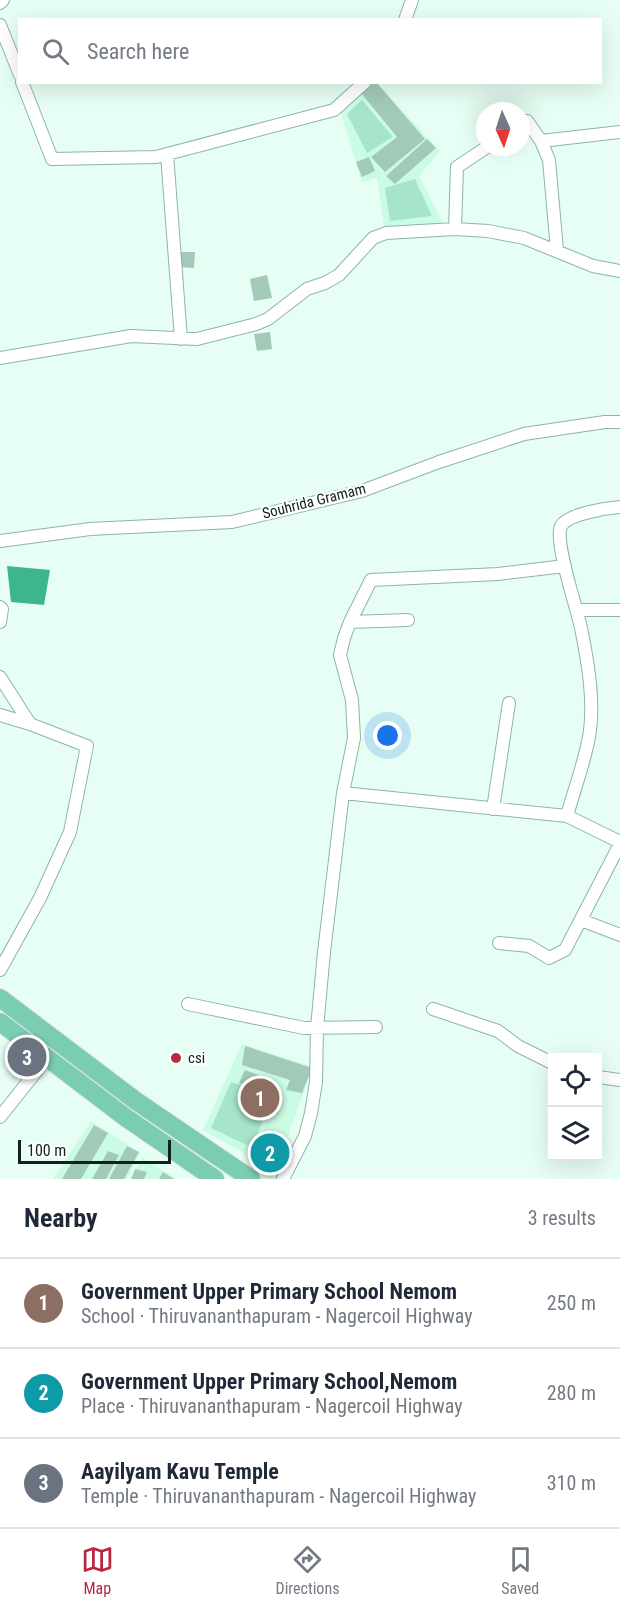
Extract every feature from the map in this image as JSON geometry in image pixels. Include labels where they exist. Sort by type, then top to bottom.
[{"type":"main road","points":[[0,998],[136,1101],[251,1179]]},
{"type":"main road","points":[[0,1022],[125,1117],[215,1179]]},
{"type":"street","points":[[406,18],[412,0]]},
{"type":"street","points":[[0,25],[18,70]]},
{"type":"street","points":[[23,84],[52,159],[156,157],[334,110],[363,84]]},
{"type":"street","points":[[530,125],[541,141],[549,160],[556,250]]},
{"type":"street","points":[[541,141],[620,132]]},
{"type":"street","points":[[166,154],[181,339]]},
{"type":"street","points":[[455,229],[457,167],[476,154]]},
{"type":"street","points":[[0,358],[131,336],[197,339],[248,327],[268,320],[307,289],[339,275],[373,238],[386,233],[455,229],[488,231],[524,238],[594,266],[620,272]]},
{"type":"street","name":"Souhrida Gramam","points":[[0,541],[90,529],[232,522],[362,491],[524,434],[605,422],[620,422]]},
{"type":"street","points":[[567,816],[589,736],[591,711],[577,610],[559,539],[560,528],[570,518],[620,507]]},
{"type":"street","points":[[283,1179],[304,1136],[311,1113],[316,1082],[316,1028],[343,793],[354,738],[352,700],[340,655],[350,622],[371,580],[498,574],[565,566]]},
{"type":"street","points":[[0,607],[2,609],[0,622]]},
{"type":"street","points":[[577,610],[620,610]]},
{"type":"street","points":[[350,622],[408,620]]},
{"type":"street","points":[[0,676],[30,724]]},
{"type":"street","points":[[493,809],[509,703]]},
{"type":"street","points":[[0,715],[87,746],[70,832],[40,898],[0,970]]},
{"type":"street","points":[[343,793],[567,816],[620,844],[565,950],[549,958],[529,946],[499,943]]},
{"type":"street","points":[[581,920],[620,935]]},
{"type":"street","points":[[188,1004],[304,1028],[376,1027]]},
{"type":"street","points":[[433,1009],[498,1031],[518,1046],[548,1060]]},
{"type":"street","points":[[0,1117],[47,1058]]},
{"type":"street","points":[[602,1078],[620,1080]]},
{"type":"shaded area","points":[[364,84],[378,84],[440,151],[419,176],[443,223],[384,227],[377,178],[362,182],[338,104]]},
{"type":"shaded area","points":[[362,100],[393,137],[367,153],[347,114]]},
{"type":"shaded area","points":[[415,179],[432,216],[390,221],[385,188]]},
{"type":"shaded area","points":[[7,566],[50,570],[44,605],[11,602]]},
{"type":"shaded area","points":[[242,1044],[313,1067],[275,1171],[203,1130]]},
{"type":"shaded area","points":[[231,1082],[271,1094],[253,1148],[211,1128]]},
{"type":"shaded area","points":[[91,1121],[140,1153],[127,1179],[53,1179]]},
{"type":"shaded area","points":[[142,1157],[176,1179],[131,1179]]},
{"type":"building","points":[[371,84],[378,84],[425,139],[385,172],[371,157],[397,137],[361,93]]},
{"type":"building","points":[[427,139],[436,148],[395,184],[386,176]]},
{"type":"building","points":[[369,157],[375,171],[362,177],[356,162]]},
{"type":"building","points":[[178,252],[195,252],[194,268],[177,267]]},
{"type":"building","points":[[267,275],[272,298],[254,301],[250,279]]},
{"type":"building","points":[[270,332],[272,349],[257,351],[254,334]]},
{"type":"building","points":[[245,1046],[312,1068],[302,1093],[286,1090],[290,1080],[242,1065]]},
{"type":"building","points":[[245,1070],[271,1080],[266,1093],[239,1083]]},
{"type":"building","points":[[272,1098],[282,1101],[277,1114],[267,1110]]},
{"type":"building","points":[[94,1125],[108,1133],[81,1179],[62,1179]]},
{"type":"building","points":[[269,1139],[283,1145],[270,1167],[256,1160]]},
{"type":"building","points":[[127,1146],[139,1152],[124,1179],[109,1179]]},
{"type":"building","points":[[108,1151],[119,1155],[106,1179],[92,1179]]},
{"type":"building","points":[[135,1169],[147,1172],[144,1179],[131,1179]]},
{"type":"building","points":[[163,1172],[174,1179],[159,1179]]},
{"type":"place","name":"Aayilyam Kavu Temple","points":[[27,1057]]},
{"type":"place","name":"csi","points":[[176,1058]]},
{"type":"place","name":"Government Upper Primary School Nemom","points":[[260,1098]]},
{"type":"place","name":"Government Upper Primary School,Nemom","points":[[270,1153]]}]
